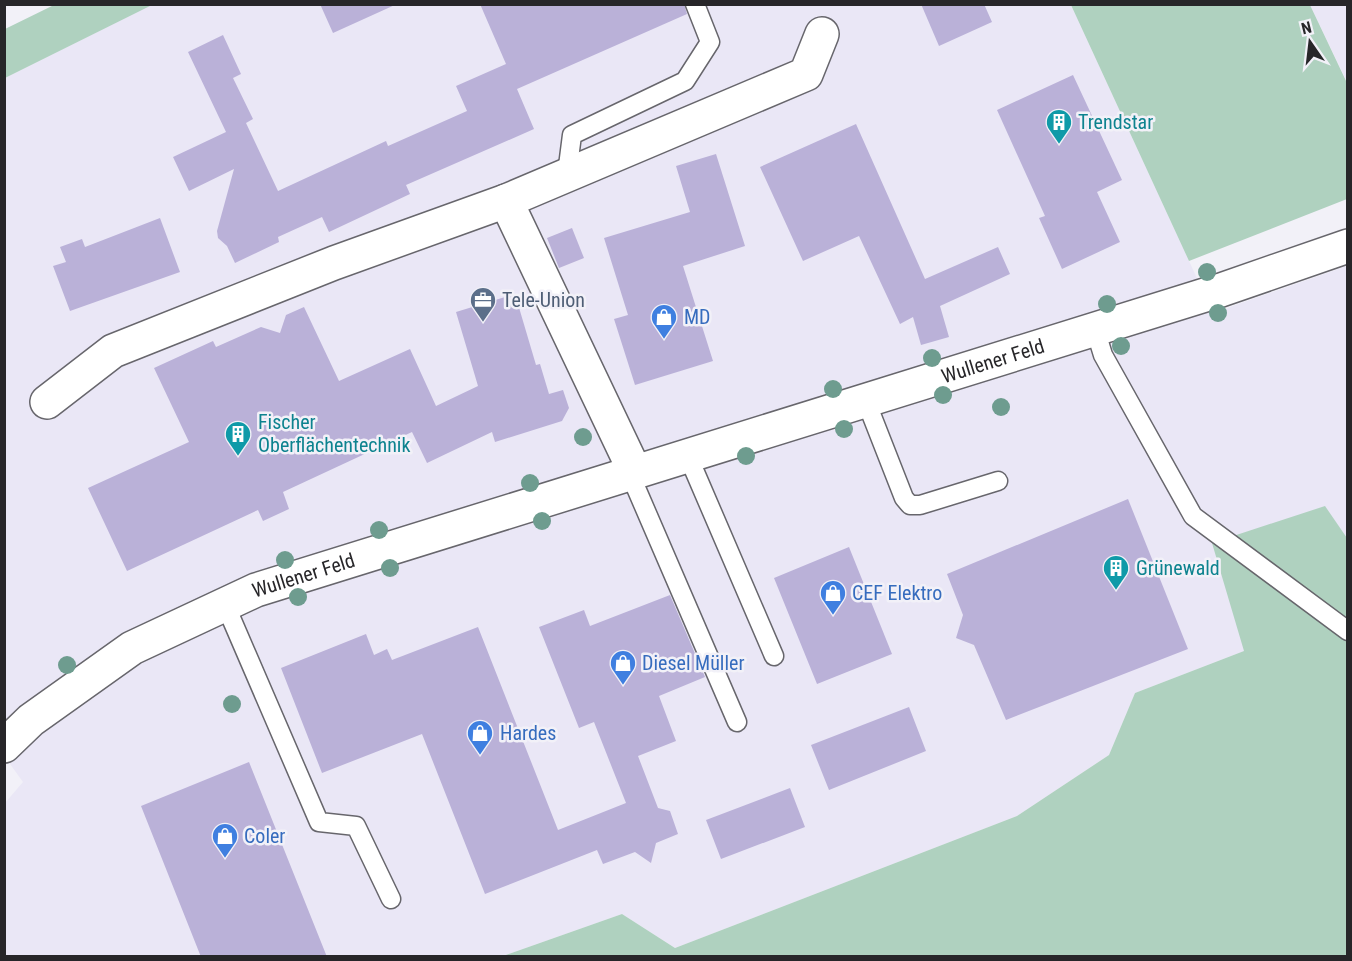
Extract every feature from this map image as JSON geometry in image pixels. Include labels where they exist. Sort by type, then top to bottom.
[{"type":"street","points":[[47,402],[113,351],[334,263],[506,201],[806,74],[822,34]]},
{"type":"street","points":[[506,201],[633,473]]},
{"type":"street","name":"Wullener Feld","points":[[4,746],[31,720],[132,648],[256,590],[1095,329],[1347,246]]},
{"type":"lane","points":[[567,174],[572,135],[685,81],[710,42],[695,4]]},
{"type":"lane","points":[[1095,329],[1103,355],[1193,516],[1347,631]]},
{"type":"lane","points":[[866,401],[904,498],[910,505],[920,505],[998,481]]},
{"type":"lane","points":[[688,456],[774,656]]},
{"type":"lane","points":[[633,473],[737,722]]},
{"type":"lane","points":[[225,604],[319,822],[356,826],[391,899]]},
{"type":"shaded area","points":[[151,5],[1071,5],[1213,313],[1347,266],[1347,538],[1324,506],[1244,651],[1135,693],[1109,755],[1017,816],[675,948],[622,914],[503,956],[5,956],[5,803],[23,782],[5,757],[5,78]]},
{"type":"shaded area","points":[[1310,5],[1347,5],[1347,82]]},
{"type":"green space","points":[[56,4],[152,5],[5,78],[5,29]]},
{"type":"green space","points":[[1071,5],[1310,5],[1347,83],[1347,199],[1189,261]]},
{"type":"green space","points":[[1325,506],[1347,538],[1347,956],[503,956],[622,914],[675,948],[1017,816],[1109,755],[1135,693],[1244,651],[1212,543]]},
{"type":"building","points":[[320,4],[397,4],[333,33]]},
{"type":"building","points":[[480,4],[684,4],[687,14],[517,89],[534,129],[406,185],[410,194],[329,232],[322,217],[278,237],[279,242],[235,263],[227,246],[218,238],[217,231],[234,169],[189,191],[173,157],[226,132],[188,52],[223,35],[241,74],[233,78],[253,119],[246,123],[278,191],[386,141],[388,146],[467,111],[456,86],[506,64]]},
{"type":"building","points":[[921,4],[984,4],[992,22],[939,46]]},
{"type":"building","name":"Trendstar","points":[[1073,75],[1122,180],[1097,192],[1120,242],[1062,269],[1039,218],[1045,216],[997,110]]},
{"type":"building","points":[[856,124],[925,279],[998,247],[1010,274],[940,306],[949,337],[921,345],[913,317],[900,324],[859,236],[803,261],[760,167]]},
{"type":"building","points":[[716,154],[745,246],[683,266],[713,361],[635,385],[614,319],[628,315],[604,238],[690,212],[676,166]]},
{"type":"building","points":[[160,218],[180,272],[70,311],[53,266],[66,262],[60,247],[82,239],[85,247]]},
{"type":"building","points":[[572,228],[584,258],[559,268],[547,238]]},
{"type":"building","points":[[515,294],[536,365],[540,364],[549,394],[563,390],[569,408],[562,421],[495,442],[492,432],[427,463],[412,432],[283,492],[289,509],[263,521],[258,510],[127,571],[88,488],[189,442],[154,368],[213,341],[216,347],[261,327],[280,333],[286,315],[304,307],[339,381],[410,349],[436,406],[478,386],[456,312]]},
{"type":"building","points":[[1128,499],[1188,649],[1006,720],[974,645],[956,638],[963,615],[947,574]]},
{"type":"building","name":"CEF Elektro","points":[[849,547],[892,654],[817,684],[774,578]]},
{"type":"building","name":"Hardes","points":[[670,595],[705,677],[659,696],[676,741],[638,756],[658,808],[670,811],[678,834],[656,843],[651,863],[635,852],[603,864],[597,850],[485,894],[422,734],[322,773],[281,668],[366,634],[374,655],[387,649],[392,660],[478,627],[558,830],[626,803],[594,722],[579,728],[539,627],[584,610],[590,626]]},
{"type":"building","points":[[909,707],[926,751],[829,790],[811,745]]},
{"type":"building","name":"Coler","points":[[249,762],[327,957],[201,957],[141,806]]},
{"type":"building","points":[[790,788],[805,827],[721,859],[706,820]]},
{"type":"place","name":"Trendstar","points":[[1059,145]]},
{"type":"place","name":"Tele-Union","points":[[483,323]]},
{"type":"place","name":"MD","points":[[664,340]]},
{"type":"place","name":"Fischer Oberflächentechnik","points":[[238,457]]},
{"type":"place","name":"Grünewald","points":[[1116,591]]},
{"type":"place","name":"CEF Elektro","points":[[833,616]]},
{"type":"place","name":"Diesel Müller","points":[[623,686]]},
{"type":"place","name":"Hardes","points":[[480,756]]},
{"type":"place","name":"Coler","points":[[225,859]]}]
